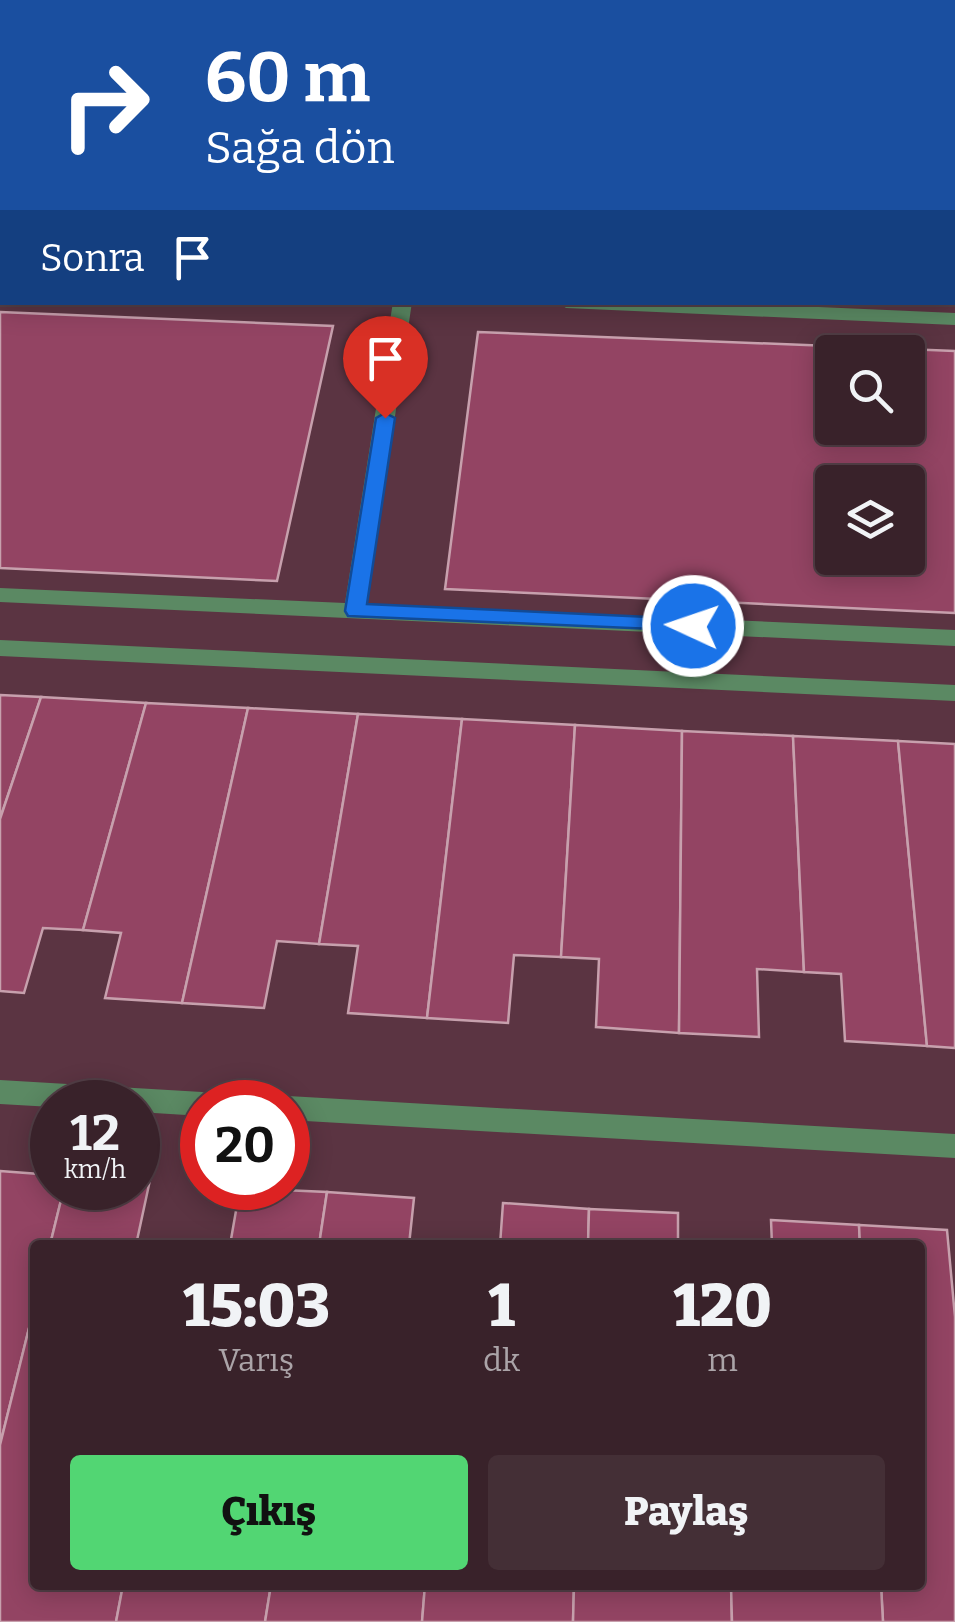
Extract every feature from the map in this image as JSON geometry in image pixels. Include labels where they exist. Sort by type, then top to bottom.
[{"type":"lane","points":[[355,611],[403,305]]},
{"type":"lane","points":[[635,305],[955,319]]},
{"type":"lane","points":[[0,595],[955,638]]},
{"type":"lane","points":[[0,648],[955,693]]},
{"type":"lane","points":[[0,1092],[180,1103]]},
{"type":"lane","points":[[310,1109],[955,1146]]},
{"type":"shaded area","points":[[0,305],[955,305],[955,1622],[0,1622]]},
{"type":"building","points":[[0,312],[333,326],[277,581],[0,568]]},
{"type":"building","points":[[478,332],[815,345],[815,445],[925,445],[925,350],[955,351],[955,613],[445,589]]},
{"type":"building","points":[[0,695],[41,697],[0,819]]},
{"type":"building","points":[[41,697],[146,703],[83,930],[43,928],[24,993],[0,991],[0,819]]},
{"type":"building","points":[[146,703],[248,708],[182,1003],[105,998],[121,933],[83,930]]},
{"type":"building","points":[[248,708],[358,714],[319,944],[277,941],[264,1008],[182,1003]]},
{"type":"building","points":[[358,714],[462,719],[427,1018],[348,1013],[358,946],[319,944]]},
{"type":"building","points":[[462,719],[575,725],[561,957],[514,955],[508,1023],[427,1018]]},
{"type":"building","points":[[575,725],[682,731],[679,1033],[596,1027],[599,959],[561,957]]},
{"type":"building","points":[[682,731],[793,736],[804,972],[757,969],[759,1037],[679,1033]]},
{"type":"building","points":[[793,736],[898,741],[927,1046],[845,1041],[841,974],[804,972]]},
{"type":"building","points":[[898,741],[955,744],[955,1048],[927,1046]]},
{"type":"building","points":[[0,1171],[30,1173],[30,1210],[59,1210],[51,1240],[30,1240],[30,1324],[0,1445]]},
{"type":"building","points":[[310,1191],[327,1192],[320,1240],[231,1240],[236,1210],[310,1210]]},
{"type":"building","points":[[327,1192],[414,1198],[410,1240],[320,1240]]},
{"type":"building","points":[[503,1203],[589,1209],[588,1240],[500,1240]]},
{"type":"building","points":[[589,1209],[678,1213],[678,1240],[588,1240]]},
{"type":"building","points":[[59,1210],[144,1210],[137,1240],[51,1240]]},
{"type":"building","points":[[771,1220],[859,1225],[860,1240],[772,1240]]},
{"type":"building","points":[[859,1225],[947,1230],[955,1317],[955,1622],[883,1622],[881,1590],[925,1590],[925,1240],[860,1240]]},
{"type":"building","points":[[30,1324],[30,1590],[122,1590],[116,1622],[0,1622],[0,1445]]},
{"type":"building","points":[[122,1590],[270,1590],[265,1622],[116,1622]]},
{"type":"building","points":[[270,1590],[425,1590],[422,1622],[265,1622]]},
{"type":"building","points":[[425,1590],[574,1590],[573,1622],[422,1622]]},
{"type":"building","points":[[574,1590],[731,1590],[732,1622],[573,1622]]},
{"type":"building","points":[[731,1590],[881,1590],[883,1622],[732,1622]]},
{"type":"route","points":[[385,418],[355,611],[693,626]]}]
